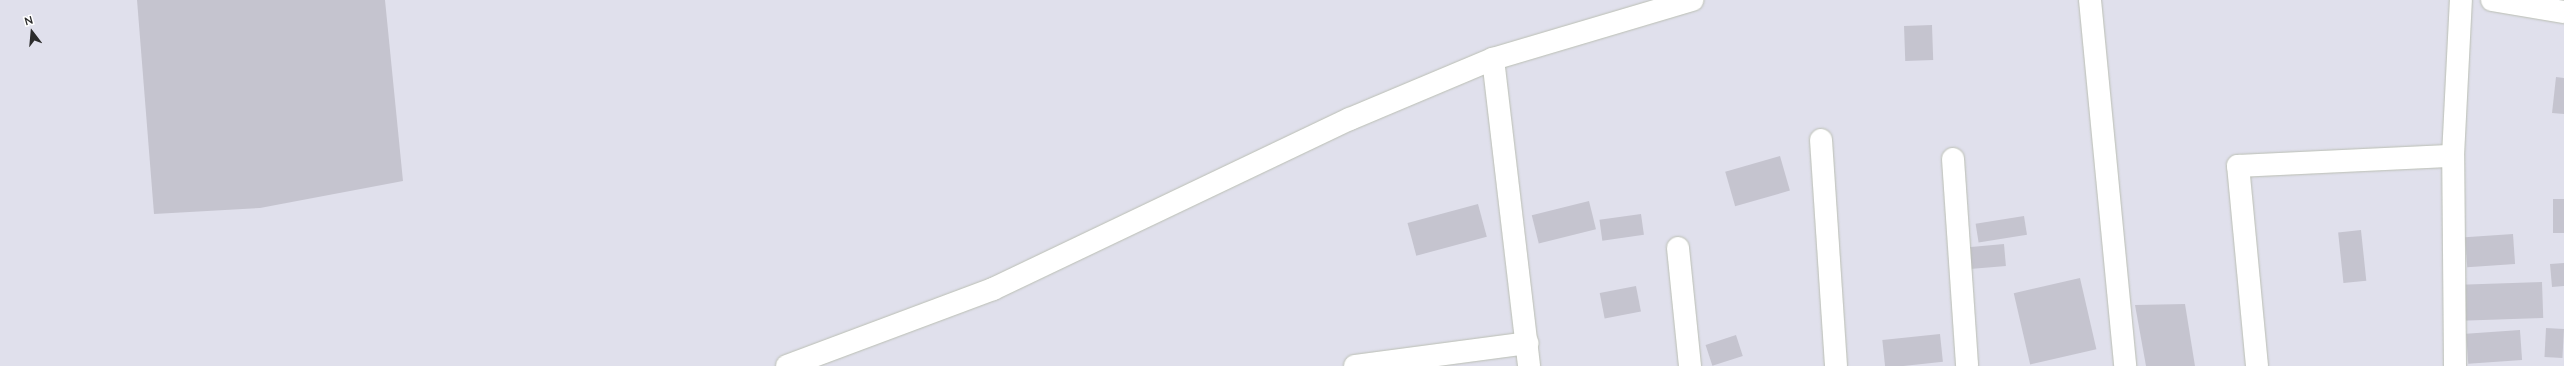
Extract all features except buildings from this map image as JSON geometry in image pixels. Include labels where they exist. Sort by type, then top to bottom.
[{"type":"street","points":[[787,366],[993,289],[1350,120],[1493,59],[1692,0]]},
{"type":"street","points":[[2090,0],[2125,366]]},
{"type":"street","points":[[2455,366],[2453,156],[2461,0]]},
{"type":"street","points":[[2505,1],[2564,12]]},
{"type":"street","points":[[1493,59],[1529,366]]},
{"type":"street","points":[[1821,140],[1836,366]]},
{"type":"street","points":[[2257,366],[2238,166],[2453,156]]},
{"type":"street","points":[[1953,159],[1967,366]]},
{"type":"street","points":[[1678,248],[1690,366]]},
{"type":"street","points":[[1355,366],[1527,343]]}]
